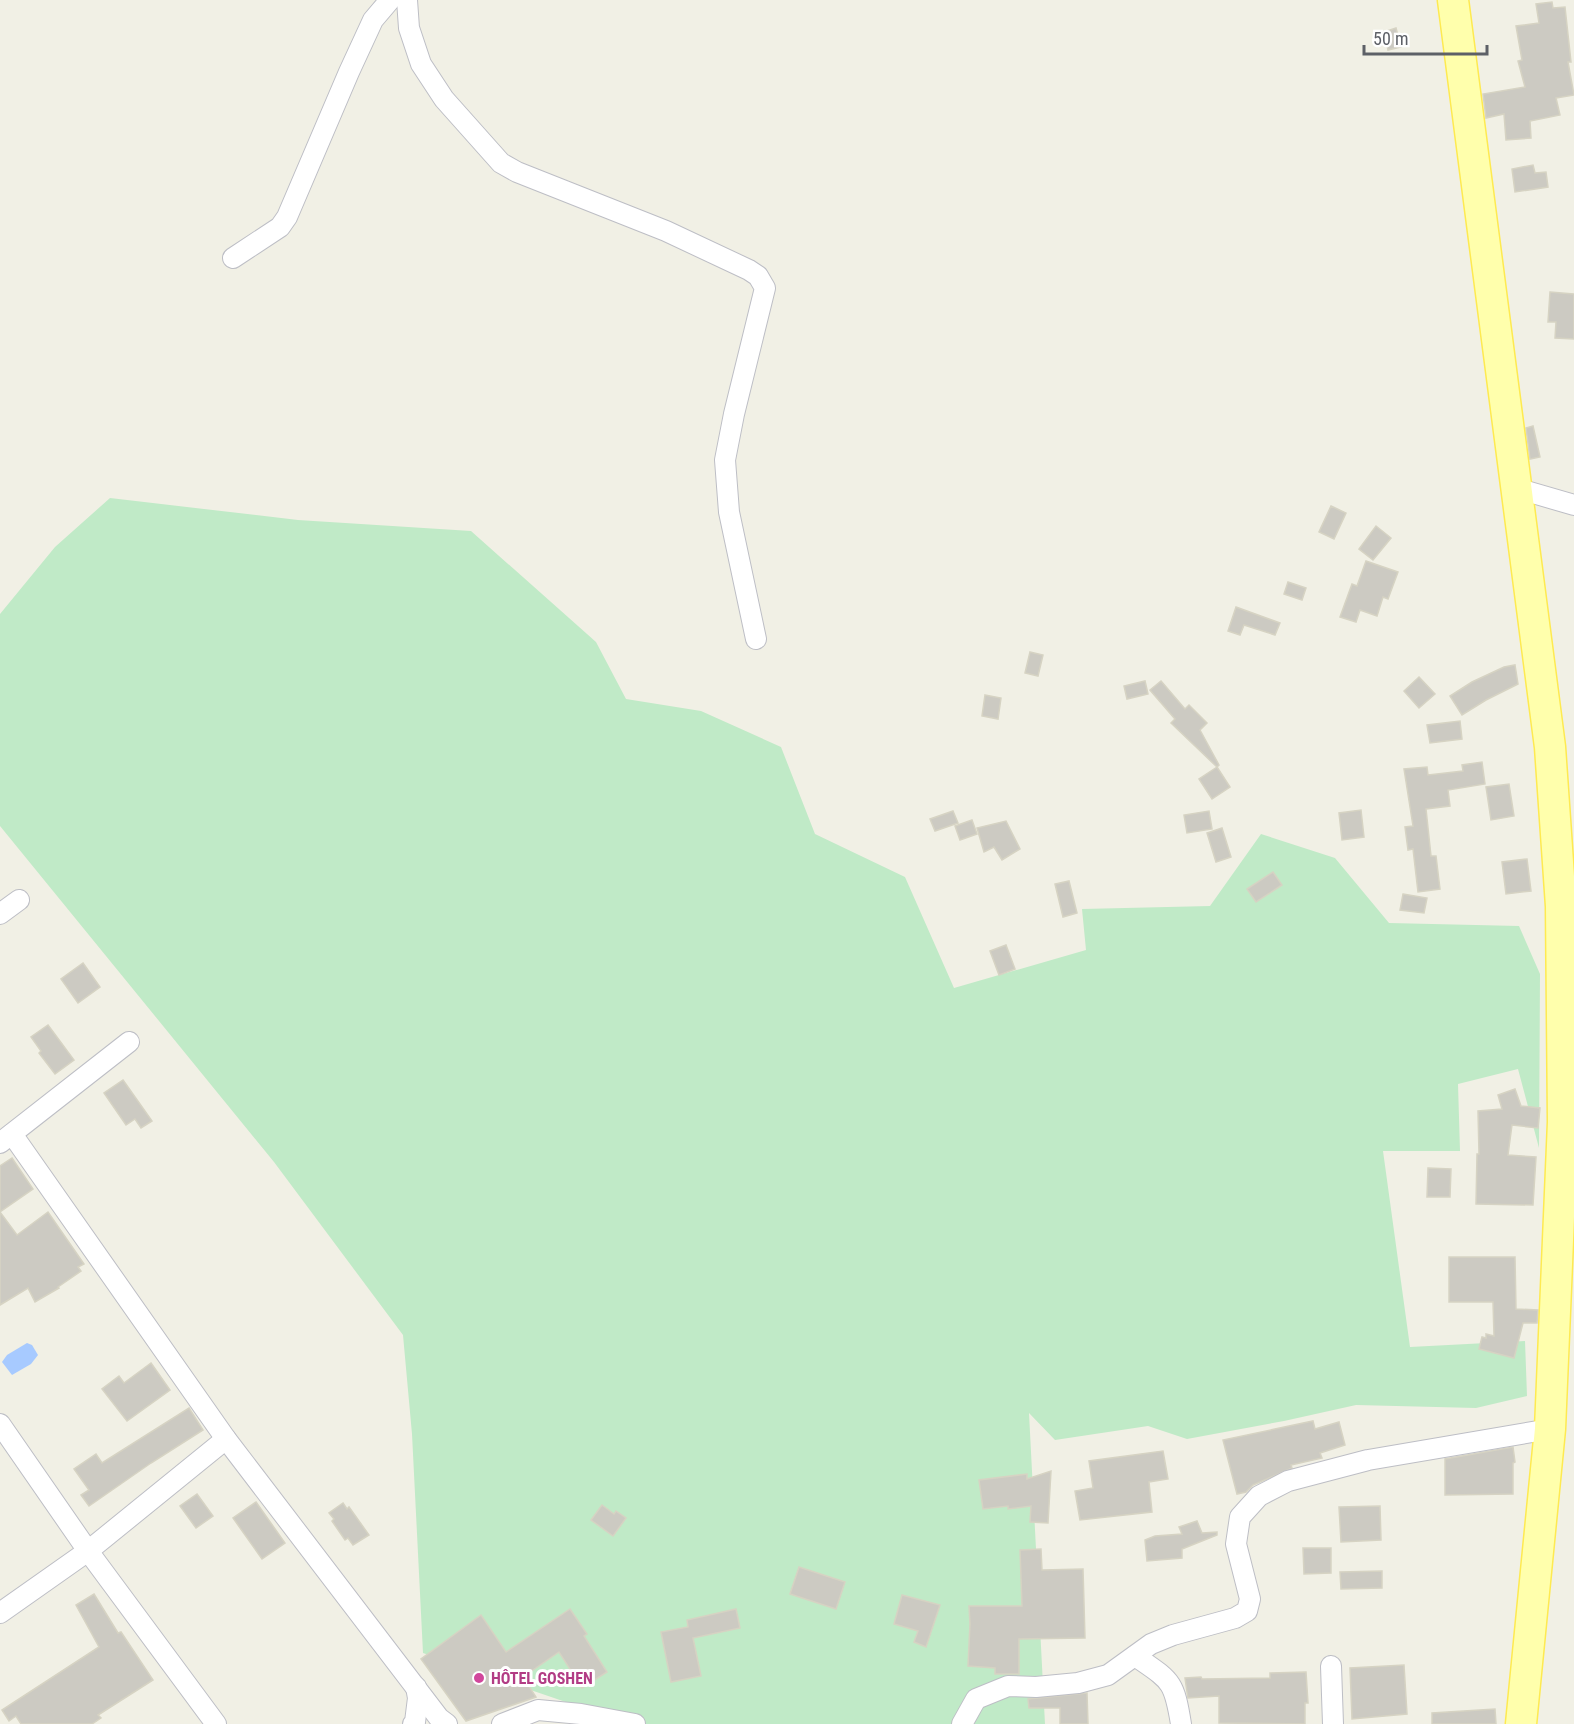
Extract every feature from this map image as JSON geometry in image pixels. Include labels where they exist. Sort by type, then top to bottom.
[{"type":"main road","points":[[1454,0],[1550,747],[1561,906],[1563,1122],[1550,1429],[1521,1724]]},
{"type":"street","points":[[232,258],[280,227],[287,217],[349,72],[374,20],[390,0]]},
{"type":"street","points":[[407,0],[409,28],[421,64],[444,99],[501,163],[517,172],[666,231],[749,270],[758,276],[765,288],[725,460],[729,512],[756,639]]},
{"type":"street","points":[[1516,488],[1574,505]]},
{"type":"street","points":[[0,914],[19,900]]},
{"type":"street","points":[[129,1042],[6,1138],[226,1439],[439,1718],[447,1724]]},
{"type":"street","points":[[0,1424],[88,1551],[216,1724]]},
{"type":"street","points":[[962,1724],[976,1699],[987,1694],[1008,1686],[1036,1687],[1078,1683],[1107,1675],[1152,1644],[1173,1635],[1234,1618],[1247,1611],[1250,1599],[1236,1544],[1240,1517],[1259,1496],[1288,1481],[1368,1460],[1550,1429]]},
{"type":"street","points":[[0,1613],[88,1551],[226,1439]]},
{"type":"street","points":[[1136,1656],[1165,1677],[1176,1692],[1181,1724]]},
{"type":"street","points":[[1331,1666],[1333,1724]]},
{"type":"street","points":[[413,1724],[418,1698],[416,1687]]},
{"type":"street","points":[[502,1724],[538,1710],[581,1714],[635,1724]]},
{"type":"green space","points":[[110,498],[298,520],[471,531],[596,642],[626,699],[701,711],[781,747],[815,834],[905,877],[954,988],[1086,950],[1082,909],[1210,906],[1261,834],[1335,858],[1389,923],[1519,926],[1540,974],[1539,1148],[1518,1069],[1458,1084],[1460,1151],[1383,1151],[1410,1347],[1525,1341],[1527,1396],[1476,1408],[1356,1405],[1187,1439],[1148,1426],[1055,1440],[1029,1413],[1045,1724],[630,1724],[423,1653],[412,1434],[403,1335],[274,1162],[0,826],[0,614],[55,547]]},
{"type":"water","points":[[27,1343],[32,1345],[38,1355],[31,1364],[12,1375],[2,1362],[7,1355]]},
{"type":"building","points":[[1552,2],[1553,8],[1565,7],[1571,62],[1568,62],[1574,95],[1556,98],[1560,115],[1530,121],[1531,138],[1506,140],[1504,114],[1486,118],[1483,94],[1525,87],[1518,61],[1522,60],[1516,26],[1539,23],[1536,4]]},
{"type":"building","points":[[1396,28],[1401,47],[1388,50],[1384,32]]},
{"type":"building","points":[[1533,165],[1535,173],[1546,172],[1548,187],[1515,192],[1512,169]]},
{"type":"building","points":[[1550,292],[1574,294],[1574,339],[1555,338],[1556,322],[1548,322]]},
{"type":"building","points":[[1533,426],[1540,457],[1530,459],[1526,428]]},
{"type":"building","points":[[1331,506],[1346,513],[1334,539],[1319,532]]},
{"type":"building","points":[[1376,526],[1391,538],[1373,560],[1359,549]]},
{"type":"building","points":[[1366,561],[1398,572],[1388,599],[1383,597],[1377,616],[1360,610],[1356,622],[1340,617],[1352,584],[1357,586]]},
{"type":"building","points":[[1288,582],[1306,588],[1302,600],[1284,594]]},
{"type":"building","points":[[1236,607],[1280,623],[1275,635],[1244,625],[1240,635],[1228,631]]},
{"type":"building","points":[[1030,652],[1043,655],[1038,676],[1025,673]]},
{"type":"building","points":[[1515,665],[1518,684],[1462,715],[1450,696],[1472,682],[1504,667]]},
{"type":"building","points":[[1419,677],[1435,694],[1419,708],[1404,691]]},
{"type":"building","points":[[1145,681],[1148,694],[1127,699],[1124,686]]},
{"type":"building","points":[[1161,681],[1185,709],[1189,705],[1207,723],[1200,730],[1219,765],[1217,767],[1171,723],[1175,719],[1150,690]]},
{"type":"building","points":[[985,695],[1001,698],[998,719],[982,716]]},
{"type":"building","points":[[1460,721],[1462,739],[1430,743],[1427,725]]},
{"type":"building","points":[[1482,762],[1485,784],[1448,790],[1450,806],[1426,809],[1431,856],[1436,856],[1440,889],[1418,892],[1413,849],[1408,850],[1405,827],[1413,826],[1404,769],[1427,767],[1428,775],[1463,771],[1462,765]]},
{"type":"building","points":[[1217,767],[1230,787],[1212,799],[1199,779]]},
{"type":"building","points":[[1509,784],[1514,816],[1491,820],[1486,787]]},
{"type":"building","points":[[1361,810],[1364,837],[1342,840],[1339,813]]},
{"type":"building","points":[[953,811],[958,823],[935,831],[930,819]]},
{"type":"building","points":[[1209,811],[1212,829],[1187,833],[1184,815]]},
{"type":"building","points":[[972,820],[977,834],[960,840],[955,826]]},
{"type":"building","points":[[1006,821],[1020,849],[1002,860],[994,847],[984,852],[977,828]]},
{"type":"building","points":[[1222,828],[1231,857],[1216,862],[1207,833]]},
{"type":"building","points":[[1527,859],[1531,891],[1506,894],[1502,862]]},
{"type":"building","points":[[1273,872],[1282,885],[1256,902],[1247,889]]},
{"type":"building","points":[[1069,881],[1077,913],[1063,917],[1055,884]]},
{"type":"building","points":[[1403,894],[1427,898],[1424,913],[1400,910]]},
{"type":"building","points":[[1006,945],[1015,969],[999,975],[990,951]]},
{"type":"building","points":[[83,963],[100,987],[78,1003],[61,979]]},
{"type":"building","points":[[48,1025],[74,1060],[55,1074],[39,1053],[41,1051],[31,1037]]},
{"type":"building","points":[[123,1080],[152,1121],[141,1128],[135,1119],[126,1125],[104,1093]]},
{"type":"building","points":[[1515,1089],[1521,1106],[1540,1108],[1538,1128],[1512,1125],[1508,1155],[1536,1157],[1533,1205],[1476,1204],[1477,1154],[1479,1154],[1478,1111],[1502,1109],[1498,1095]]},
{"type":"building","points":[[12,1158],[33,1189],[0,1212],[0,1166]]},
{"type":"building","points":[[1428,1168],[1451,1169],[1450,1197],[1427,1197]]},
{"type":"building","points":[[0,1212],[17,1235],[48,1212],[84,1264],[78,1267],[81,1271],[59,1288],[35,1302],[28,1288],[0,1305]]},
{"type":"building","points":[[1449,1257],[1515,1257],[1516,1309],[1538,1310],[1537,1323],[1523,1323],[1514,1358],[1479,1349],[1482,1337],[1486,1338],[1486,1334],[1494,1336],[1493,1302],[1449,1302]]},
{"type":"building","points":[[151,1363],[170,1390],[127,1421],[102,1389],[119,1376],[124,1383]]},
{"type":"building","points":[[189,1408],[203,1430],[89,1506],[81,1495],[89,1490],[74,1469],[96,1454],[102,1463]]},
{"type":"building","points":[[1313,1421],[1315,1429],[1339,1422],[1345,1445],[1320,1453],[1322,1458],[1291,1465],[1292,1468],[1253,1485],[1246,1492],[1237,1494],[1223,1440]]},
{"type":"building","points":[[1513,1447],[1515,1462],[1513,1463],[1513,1494],[1445,1495],[1445,1459]]},
{"type":"building","points":[[1163,1451],[1168,1479],[1149,1482],[1152,1512],[1080,1520],[1075,1491],[1093,1488],[1089,1461]]},
{"type":"building","points":[[1051,1471],[1048,1523],[1030,1522],[1031,1506],[983,1509],[979,1480],[1027,1474],[1027,1479]]},
{"type":"building","points":[[197,1494],[213,1516],[196,1528],[180,1506]]},
{"type":"building","points":[[256,1502],[285,1543],[262,1559],[233,1518]]},
{"type":"building","points":[[343,1503],[347,1509],[349,1507],[369,1535],[353,1545],[348,1538],[345,1540],[329,1513]]},
{"type":"building","points":[[602,1505],[614,1514],[616,1511],[626,1518],[613,1536],[591,1520]]},
{"type":"building","points":[[1380,1506],[1381,1540],[1341,1542],[1339,1507]]},
{"type":"building","points":[[1197,1521],[1202,1533],[1217,1532],[1217,1535],[1182,1549],[1182,1558],[1147,1561],[1145,1540],[1155,1536],[1182,1534],[1179,1527]]},
{"type":"building","points":[[1303,1548],[1331,1548],[1331,1573],[1304,1574]]},
{"type":"building","points":[[1041,1549],[1042,1570],[1083,1569],[1085,1638],[1019,1639],[1019,1674],[995,1674],[995,1668],[968,1666],[969,1606],[1022,1606],[1020,1550]]},
{"type":"building","points":[[799,1567],[845,1582],[836,1609],[790,1594]]},
{"type":"building","points":[[1382,1571],[1382,1588],[1341,1589],[1340,1572]]},
{"type":"building","points":[[94,1594],[118,1633],[121,1632],[153,1680],[98,1715],[101,1718],[92,1724],[21,1724],[16,1716],[9,1721],[2,1710],[99,1647],[76,1605]]},
{"type":"building","points":[[902,1595],[940,1605],[926,1647],[914,1642],[918,1631],[894,1624]]},
{"type":"building","name":"HÔTEL GOSHEN","points":[[570,1609],[587,1634],[584,1636],[607,1672],[582,1688],[559,1652],[523,1677],[536,1697],[466,1721],[421,1659],[481,1615],[506,1652]]},
{"type":"building","points":[[736,1609],[740,1628],[693,1638],[701,1676],[671,1682],[661,1632],[688,1627],[687,1620]]},
{"type":"building","points":[[1404,1665],[1407,1714],[1352,1719],[1350,1668]]},
{"type":"building","points":[[1306,1672],[1308,1703],[1305,1703],[1305,1724],[1219,1723],[1219,1696],[1188,1698],[1185,1678],[1270,1678],[1270,1673]]},
{"type":"building","points":[[1087,1693],[1088,1724],[1060,1724],[1060,1708],[1029,1708],[1028,1699]]},
{"type":"building","points":[[1495,1709],[1496,1724],[1432,1724],[1432,1713]]},
{"type":"place","name":"HÔTEL GOSHEN","points":[[479,1678]]}]
